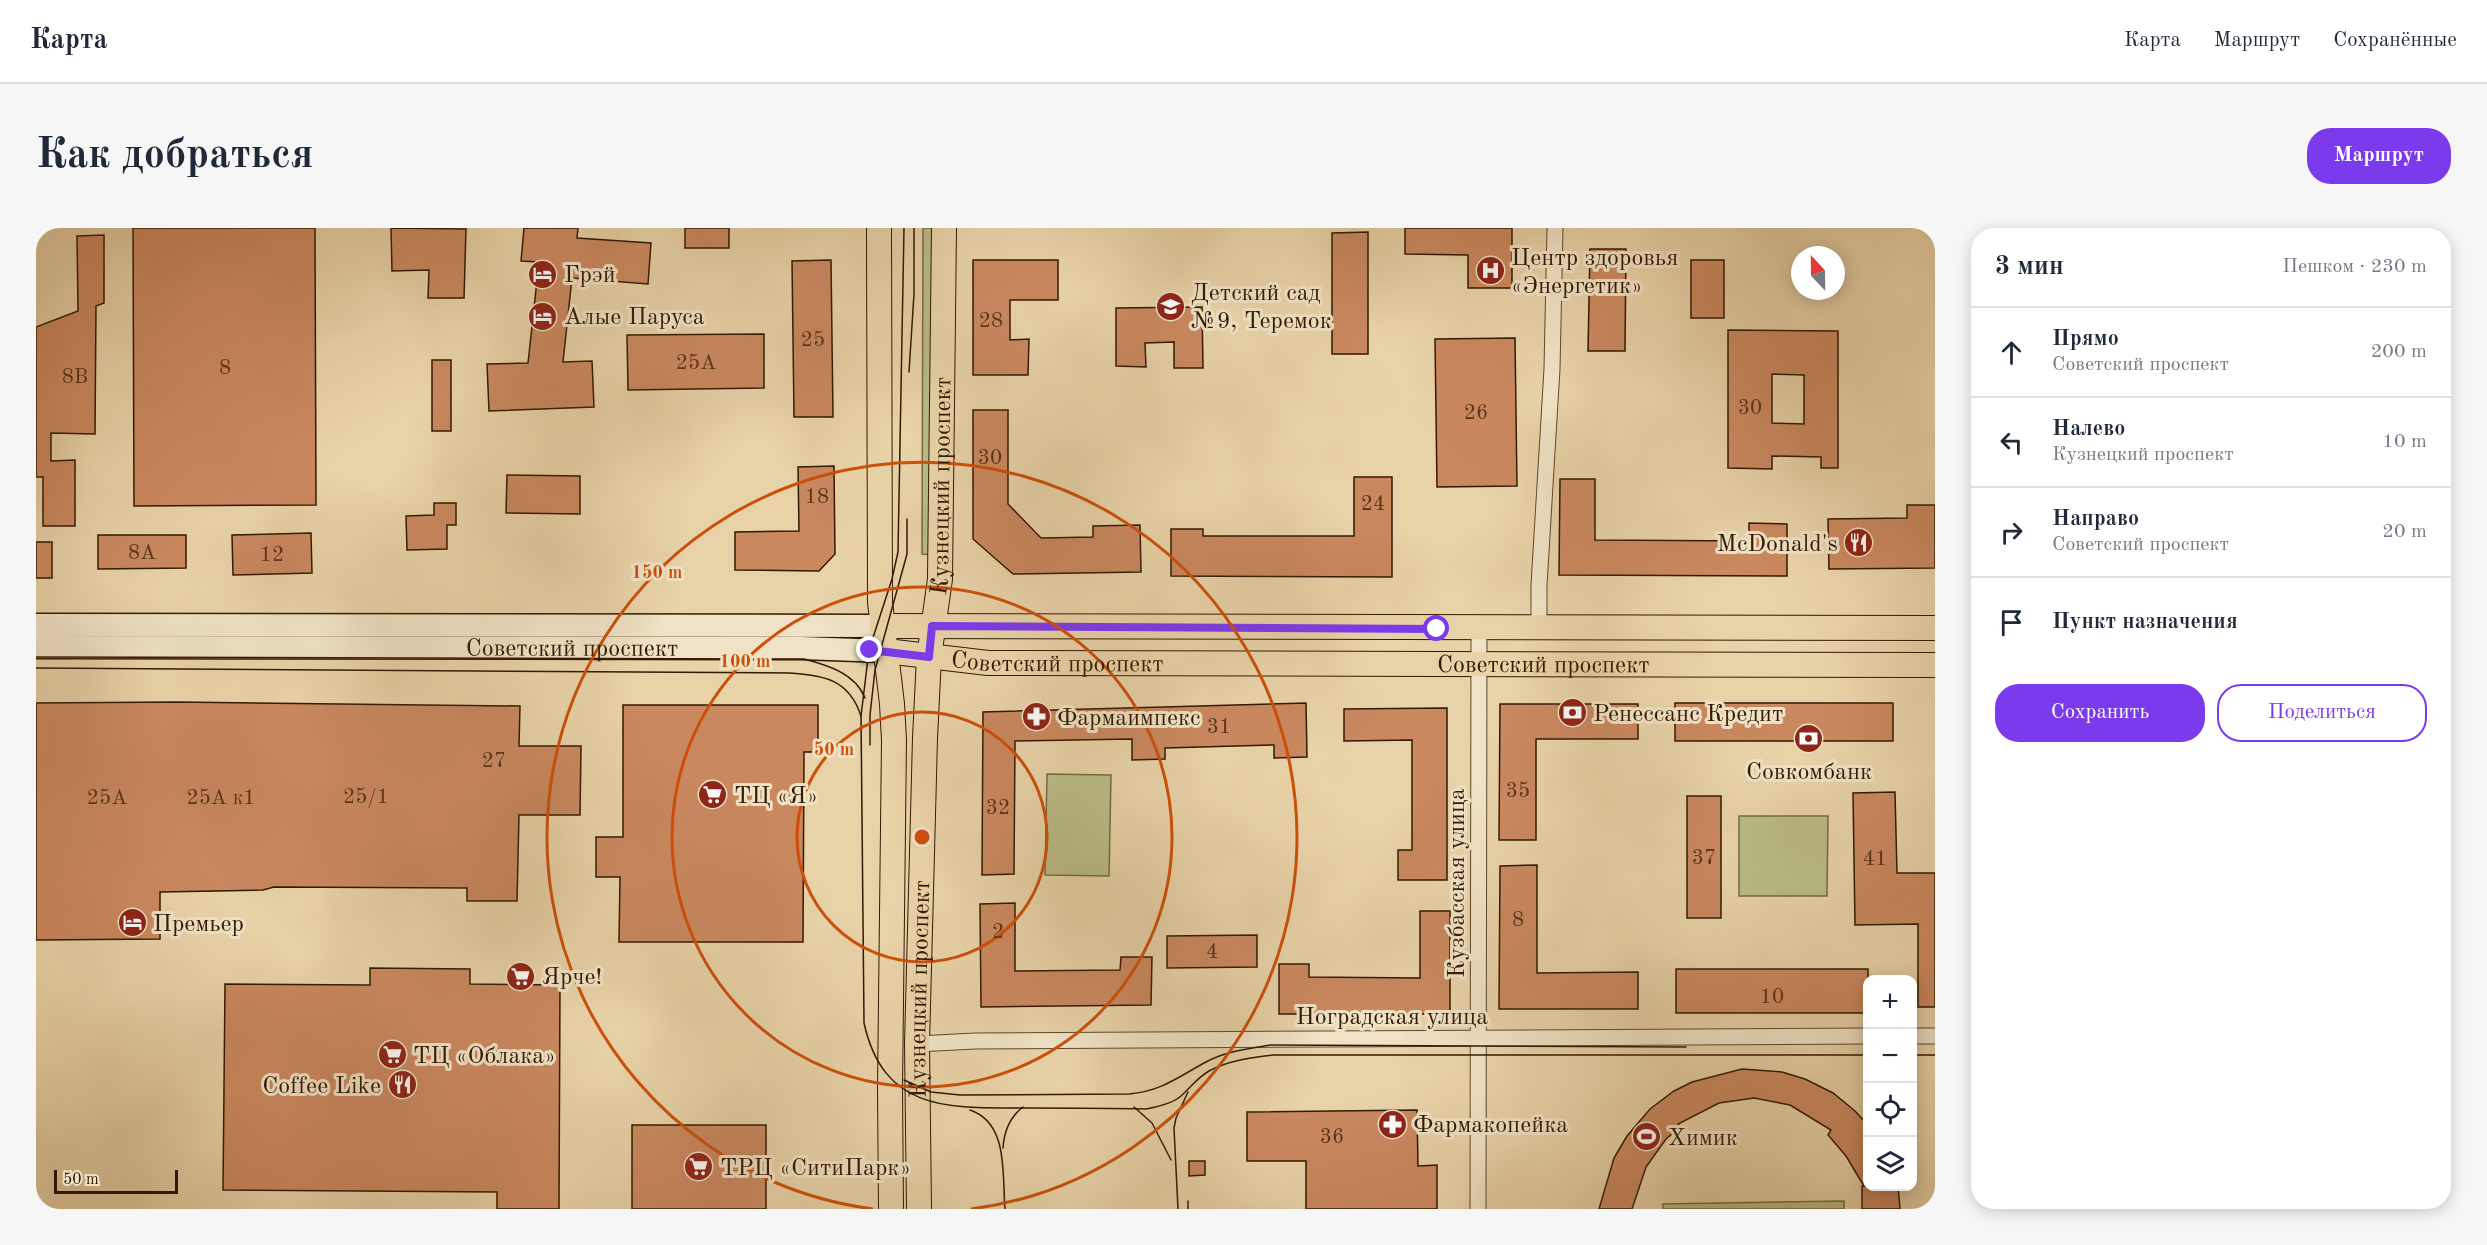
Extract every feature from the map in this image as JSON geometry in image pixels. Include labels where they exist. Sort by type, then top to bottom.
[{"type":"main road","name":"Кузнецкий проспект","points":[[879,228],[879,569],[882,626],[894,740],[891,1209]]},
{"type":"main road","name":"Кузнецкий проспект","points":[[919,1209],[917,1044],[926,715],[929,657],[939,579],[944,228]]},
{"type":"main road","name":"Советский проспект","points":[[36,625],[1935,628]]},
{"type":"main road","name":"Советский проспект","points":[[36,647],[812,648],[886,651],[988,663],[1935,665]]},
{"type":"street","points":[[1539,629],[1539,585],[1552,369],[1555,228]]},
{"type":"street","name":"Кузбасская улица","points":[[1478,1209],[1479,629]]},
{"type":"street","name":"Ноградская улица","points":[[917,1044],[987,1041],[1863,1036]]},
{"type":"street","points":[[1917,1036],[1935,1036]]},
{"type":"green space","points":[[923,228],[934,228],[933,555],[922,554]]},
{"type":"green space","points":[[1047,774],[1111,775],[1109,876],[1045,875]]},
{"type":"green space","points":[[1739,816],[1828,816],[1827,896],[1739,896]]},
{"type":"green space","points":[[1844,1201],[1844,1209],[1663,1209],[1663,1204]]},
{"type":"building","points":[[133,228],[315,228],[316,505],[134,506]]},
{"type":"building","points":[[391,228],[466,229],[464,298],[428,298],[429,270],[392,271]]},
{"type":"building","points":[[524,228],[578,228],[577,238],[651,243],[648,284],[572,278],[563,362],[592,361],[594,407],[489,411],[487,364],[528,363],[539,262],[521,261]]},
{"type":"building","points":[[685,228],[729,228],[729,248],[685,248]]},
{"type":"building","name":"Центр здоровья «Энергетик»","points":[[1405,228],[1512,228],[1512,288],[1468,288],[1468,255],[1405,254]]},
{"type":"building","points":[[1368,232],[1368,354],[1332,354],[1332,233]]},
{"type":"building","points":[[104,235],[104,303],[96,306],[95,434],[51,433],[51,461],[75,460],[75,526],[43,526],[43,477],[36,477],[36,327],[78,311],[77,236]]},
{"type":"building","points":[[1590,249],[1626,249],[1625,351],[1588,351]]},
{"type":"building","points":[[831,260],[833,417],[794,417],[792,261]]},
{"type":"building","points":[[973,260],[1058,260],[1058,300],[1010,300],[1010,340],[1029,339],[1028,375],[973,375]]},
{"type":"building","points":[[1691,260],[1724,260],[1724,318],[1691,318]]},
{"type":"building","points":[[1202,307],[1203,368],[1174,368],[1174,342],[1145,343],[1146,367],[1116,366],[1116,308]]},
{"type":"building","points":[[1728,330],[1838,331],[1838,468],[1821,468],[1821,457],[1772,456],[1772,469],[1728,468]],"holes":[[[1772,374],[1804,375],[1804,424],[1772,423]]]},
{"type":"building","points":[[764,334],[764,388],[628,390],[627,335]]},
{"type":"building","points":[[1515,338],[1517,486],[1437,487],[1435,339]]},
{"type":"building","points":[[432,360],[451,360],[451,431],[432,431]]},
{"type":"building","points":[[973,410],[1008,410],[1008,504],[1041,538],[1093,537],[1093,526],[1140,525],[1141,572],[1013,574],[973,539]]},
{"type":"building","points":[[834,466],[835,554],[819,571],[735,570],[735,532],[799,531],[798,467]]},
{"type":"building","points":[[507,475],[580,476],[580,514],[506,513]]},
{"type":"building","points":[[1354,477],[1392,477],[1392,577],[1171,576],[1171,529],[1203,529],[1203,536],[1354,536]]},
{"type":"building","points":[[1560,479],[1595,479],[1595,540],[1749,541],[1749,523],[1787,524],[1787,576],[1559,575]]},
{"type":"building","points":[[434,503],[456,503],[456,525],[447,525],[447,549],[407,550],[406,516],[434,515]]},
{"type":"building","points":[[1907,505],[1935,505],[1935,568],[1829,569],[1828,519],[1907,518]]},
{"type":"building","points":[[311,533],[312,573],[233,575],[232,535]]},
{"type":"building","points":[[98,535],[186,535],[186,568],[98,569]]},
{"type":"building","points":[[36,542],[52,542],[52,578],[36,578]]},
{"type":"building","points":[[177,702],[520,706],[519,746],[581,746],[580,815],[519,815],[517,901],[467,901],[467,888],[274,887],[263,890],[160,892],[160,939],[36,940],[36,703]]},
{"type":"building","points":[[1306,703],[1307,757],[1274,758],[1274,745],[1165,748],[1165,759],[1132,760],[1132,739],[1015,741],[1014,874],[982,875],[983,712]]},
{"type":"building","points":[[1675,703],[1893,703],[1893,741],[1675,741]]},
{"type":"building","points":[[1500,704],[1638,704],[1638,739],[1536,739],[1536,840],[1499,840]]},
{"type":"building","name":"ТЦ «Я»","points":[[623,705],[818,705],[818,752],[804,752],[803,942],[619,942],[620,877],[596,877],[596,837],[623,837]]},
{"type":"building","points":[[1447,708],[1447,880],[1398,880],[1398,850],[1412,850],[1412,740],[1344,741],[1344,709]]},
{"type":"building","points":[[1895,792],[1897,873],[1935,873],[1935,1007],[1918,1007],[1918,924],[1855,925],[1853,793]]},
{"type":"building","points":[[1687,796],[1721,796],[1721,918],[1687,918]]},
{"type":"building","points":[[1537,865],[1537,973],[1638,972],[1638,1009],[1499,1009],[1500,866]]},
{"type":"building","points":[[1015,903],[1015,971],[1120,970],[1121,957],[1152,957],[1151,1005],[981,1007],[980,904]]},
{"type":"building","points":[[1420,911],[1450,911],[1450,1014],[1279,1014],[1279,964],[1309,964],[1309,977],[1420,978]]},
{"type":"building","points":[[1257,935],[1257,967],[1167,968],[1167,936]]},
{"type":"building","name":"ТЦ «Облака»","points":[[370,968],[470,969],[470,984],[560,985],[559,1209],[497,1209],[497,1192],[223,1190],[225,984],[370,985]]},
{"type":"building","points":[[1676,969],[1868,969],[1868,975],[1863,975],[1863,1013],[1676,1013]]},
{"type":"building","name":"Химик","points":[[1742,1069],[1782,1072],[1805,1079],[1833,1093],[1863,1120],[1863,1184],[1846,1156],[1828,1135],[1831,1130],[1790,1105],[1754,1098],[1719,1103],[1678,1124],[1680,1127],[1666,1139],[1646,1167],[1632,1209],[1599,1209],[1614,1158],[1627,1136],[1650,1109],[1674,1091],[1692,1082]]},
{"type":"building","points":[[1417,1110],[1418,1166],[1437,1165],[1437,1209],[1306,1209],[1306,1161],[1247,1161],[1247,1112]]},
{"type":"building","name":"ТРЦ «СитиПарк»","points":[[632,1125],[766,1125],[766,1209],[632,1209]]},
{"type":"building","points":[[1189,1161],[1205,1161],[1205,1175],[1189,1176]]},
{"type":"building","name":"Химик","points":[[1862,1186],[1863,1191],[1898,1191],[1900,1209],[1862,1209]]},
{"type":"tram line","points":[[904,228],[898,552],[892,579],[869,650],[861,716],[864,1023],[874,1052],[887,1074],[904,1089],[924,1099],[947,1105],[1146,1109],[1177,1099],[1209,1071],[1224,1064],[1273,1055],[1863,1055]]},
{"type":"tram line","points":[[909,372],[914,294],[914,228]]},
{"type":"tram line","points":[[870,745],[870,715],[875,670],[907,554],[907,519]]},
{"type":"tram line","points":[[36,657],[804,659],[831,667],[847,676],[860,689],[865,698]]},
{"type":"tram line","points":[[36,668],[789,673],[813,675],[833,681],[849,694],[861,716]]},
{"type":"tram line","points":[[904,1080],[931,1092],[960,1095],[1129,1094],[1160,1087],[1221,1055],[1270,1045],[1686,1047]]},
{"type":"tram line","points":[[1917,1055],[1935,1055]]},
{"type":"tram line","points":[[1178,1209],[1174,1128],[1188,1092]]},
{"type":"tram line","points":[[1003,1148],[1008,1125],[1023,1107]]},
{"type":"tram line","points":[[1134,1107],[1152,1123],[1171,1160]]},
{"type":"tram line","points":[[970,1110],[983,1117],[992,1126],[997,1138],[1003,1166],[1005,1209]]},
{"type":"tram line","points":[[1188,1201],[1188,1209]]},
{"type":"place","name":"Центр здоровья «Энергетик»","points":[[1490,271]]},
{"type":"place","name":"Грэй","points":[[543,274]]},
{"type":"place","name":"Детский сад №9, Теремок","points":[[1170,306]]},
{"type":"place","name":"Алые Паруса","points":[[543,316]]},
{"type":"place","name":"McDonald's","points":[[1859,543]]},
{"type":"place","name":"Ренессанс Кредит","points":[[1572,713]]},
{"type":"place","name":"Фармаимпекс","points":[[1036,717]]},
{"type":"place","name":"Совкомбанк","points":[[1809,738]]},
{"type":"place","name":"ТЦ «Я»","points":[[713,795]]},
{"type":"place","name":"Премьер","points":[[132,923]]},
{"type":"place","name":"Ярче!","points":[[521,976]]},
{"type":"place","name":"ТЦ «Облака»","points":[[392,1055]]},
{"type":"place","name":"Coffee Like","points":[[402,1085]]},
{"type":"place","name":"Фармакопейка","points":[[1392,1124]]},
{"type":"place","name":"Химик","points":[[1647,1137]]},
{"type":"place","name":"ТРЦ «СитиПарк»","points":[[699,1167]]},
{"type":"route","points":[[870,650],[929,657],[932,626],[1437,629]]}]
